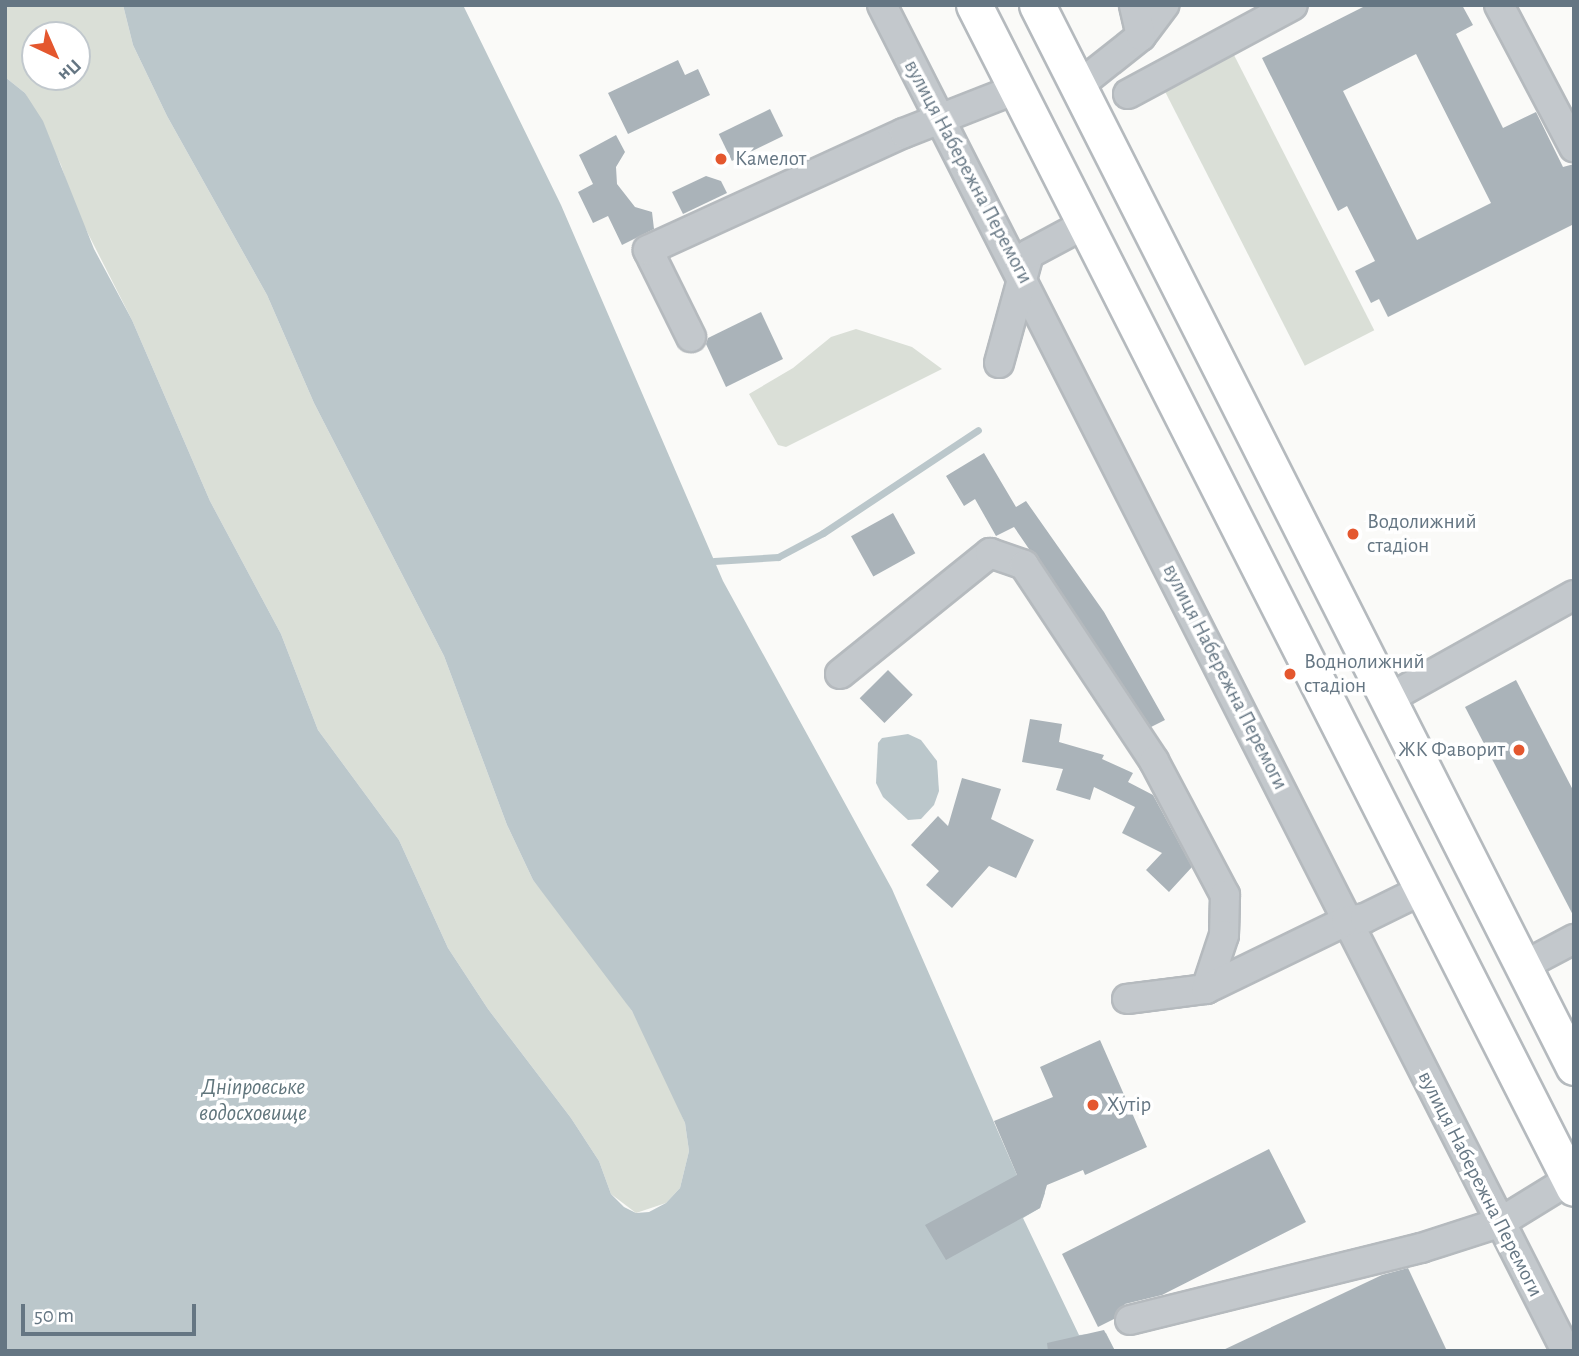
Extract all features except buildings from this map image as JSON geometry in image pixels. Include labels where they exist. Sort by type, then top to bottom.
[{"type":"main road","points":[[974,5],[1572,1184]]},
{"type":"main road","points":[[1037,5],[1574,1067]]},
{"type":"main road","points":[[1183,416],[1233,392]]},
{"type":"main road","points":[[1406,859],[1456,835]]},
{"type":"street","name":"вулиця Набережна Перемоги","points":[[882,5],[940,121],[1022,273],[1346,921],[1566,1351]]},
{"type":"street","points":[[1134,5],[1141,36]]},
{"type":"street","points":[[1128,94],[1293,5]]},
{"type":"street","points":[[1499,5],[1574,146]]},
{"type":"street","points":[[1078,86],[1141,36],[1163,6]]},
{"type":"street","points":[[691,337],[648,250],[904,133],[1016,89]]},
{"type":"street","points":[[999,363],[1022,273],[1030,254],[1084,224]]},
{"type":"street","points":[[840,674],[990,553],[1024,565],[1154,761],[1225,895],[1224,935],[1206,989]]},
{"type":"street","points":[[1388,699],[1574,595]]},
{"type":"street","points":[[1127,999],[1206,989],[1346,921],[1364,918],[1422,890]]},
{"type":"street","points":[[1523,966],[1574,939]]},
{"type":"street","points":[[1130,1320],[1421,1248],[1499,1223],[1572,1184]]},
{"type":"shaded area","points":[[5,5],[123,5],[133,45],[167,116],[267,295],[314,403],[444,656],[507,825],[533,880],[596,958],[632,1011],[664,1073],[685,1123],[689,1151],[680,1188],[666,1203],[636,1213],[611,1194],[599,1161],[571,1118],[488,1009],[448,948],[399,840],[318,730],[281,634],[210,501],[132,320],[75,208],[61,165],[22,91],[91,91],[91,21],[21,21],[21,90],[5,77]]},
{"type":"shaded area","points":[[1234,55],[1374,330],[1305,366],[1165,90]]},
{"type":"shaded area","points":[[856,329],[912,347],[942,369],[786,447],[778,445],[749,394],[793,368],[831,337]]},
{"type":"water","name":"Дніпровське водосховище","points":[[123,5],[463,5],[561,205],[723,581],[892,889],[1017,1175],[1037,1179],[1045,1193],[1040,1208],[1023,1218],[1079,1335],[1106,1333],[1115,1351],[5,1351],[5,77],[25,93],[43,121],[94,249],[132,320],[210,501],[281,634],[318,730],[399,840],[448,948],[488,1009],[571,1118],[599,1161],[611,1194],[624,1207],[636,1213],[649,1212],[666,1203],[680,1188],[689,1151],[685,1123],[632,1011],[533,880],[507,825],[444,656],[314,403],[267,295],[167,116],[133,45]]},
{"type":"water","points":[[908,734],[921,740],[937,761],[939,791],[934,805],[921,819],[908,820],[883,797],[876,783],[878,743],[882,738]]},
{"type":"waterway","points":[[714,561],[778,557],[823,533],[978,430]]},
{"type":"place","name":"Камелот","points":[[721,159]]},
{"type":"place","name":"Водолижний стадіон","points":[[1353,534]]},
{"type":"place","name":"Воднолижний стадіон","points":[[1290,674]]},
{"type":"place","name":"ЖК Фаворит","points":[[1519,750]]},
{"type":"place","name":"Хутір","points":[[1093,1105]]}]
